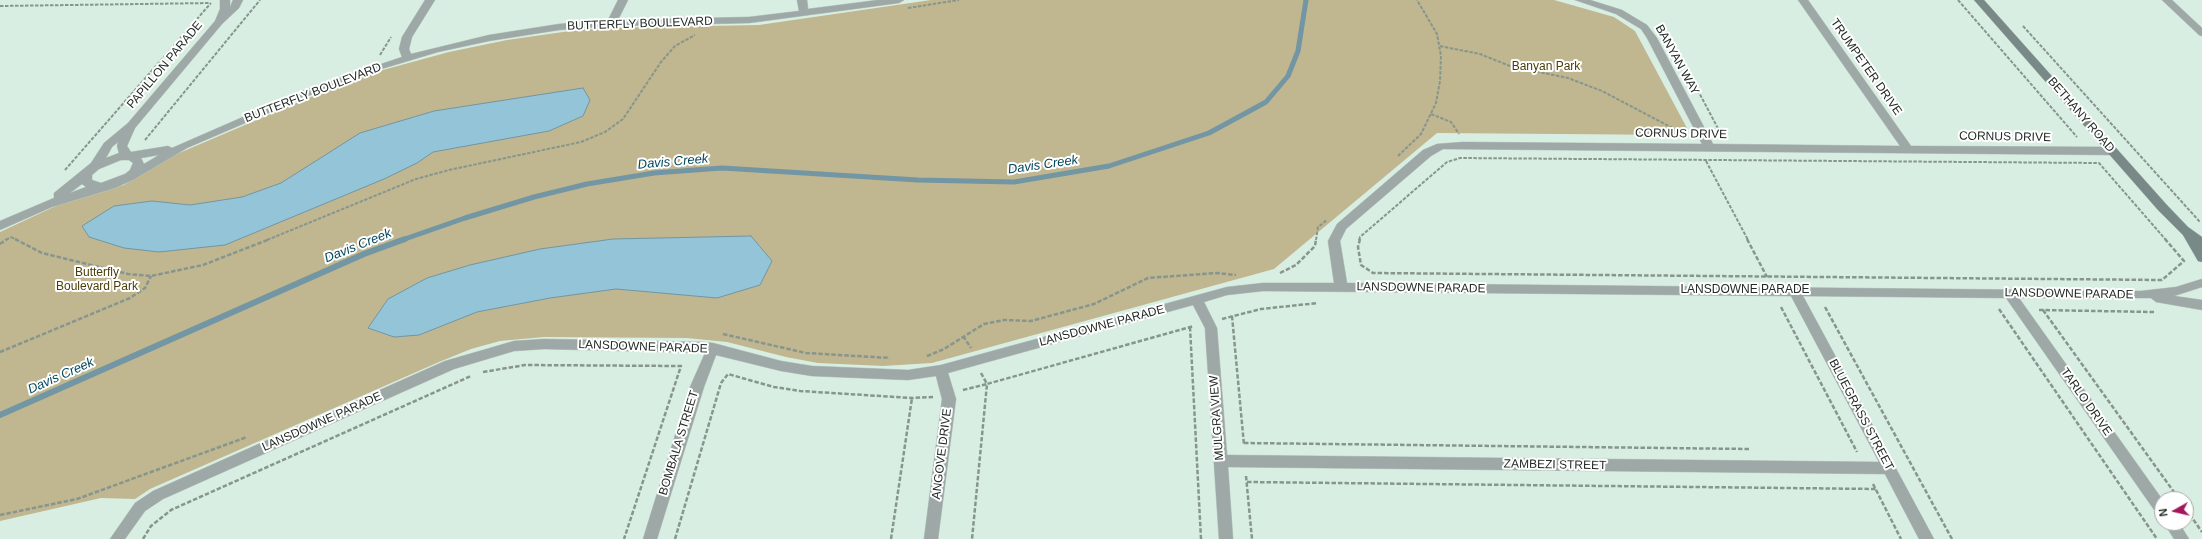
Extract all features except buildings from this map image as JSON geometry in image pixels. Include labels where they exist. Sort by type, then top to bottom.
[{"type":"street","name":"PAPILLON PARADE","points":[[219,22],[225,9],[225,0]]},
{"type":"street","name":"PAPILLON PARADE","points":[[91,170],[108,145],[132,124],[219,22],[236,6],[238,0]]},
{"type":"street","points":[[407,58],[404,50],[407,37],[430,0]]},
{"type":"street","points":[[612,23],[623,0]]},
{"type":"street","points":[[802,0],[804,14]]},
{"type":"street","name":"BANYAN WAY","points":[[1580,0],[1619,12],[1644,27],[1652,38],[1709,147]]},
{"type":"street","name":"TRUMPETER DRIVE","points":[[1803,0],[1908,149]]},
{"type":"street","name":"BETHANY ROAD","points":[[1979,0],[2184,230],[2202,258]]},
{"type":"street","points":[[2167,0],[2202,33]]},
{"type":"street","name":"BUTTERFLY BOULEVARD","points":[[101,187],[111,185],[129,177],[183,146],[317,89],[407,58],[490,38],[529,31],[612,23],[732,21],[901,4]]},
{"type":"street","name":"PAPILLON PARADE","points":[[130,156],[123,150],[122,146],[132,124]]},
{"type":"street","name":"BUTTERFLY BOULEVARD","points":[[91,170],[111,158],[183,146]]},
{"type":"street","name":"CORNUS DRIVE","points":[[1341,287],[1334,241],[1341,227],[1427,153],[1441,146],[2112,150]]},
{"type":"street","points":[[129,177],[135,172],[139,162],[130,156]]},
{"type":"street","points":[[91,170],[86,182],[94,187],[101,187]]},
{"type":"street","points":[[48,204],[91,170]]},
{"type":"street","points":[[0,226],[48,204],[101,187]]},
{"type":"street","name":"BETHANY ROAD","points":[[2184,230],[2202,243]]},
{"type":"street","name":"LANSDOWNE PARADE","points":[[117,539],[140,507],[158,495],[466,359],[503,348],[530,345],[679,346],[713,348],[781,366],[812,371],[892,375],[941,370],[1227,291],[1251,288],[1341,287],[2141,295],[2176,291],[2202,284]]},
{"type":"street","name":"BLUEGRASS STREET","points":[[1794,291],[1927,539]]},
{"type":"street","name":"TARLO DRIVE","points":[[2009,293],[2154,499]]},
{"type":"street","name":"LANSDOWNE PARADE","points":[[2141,295],[2202,305]]},
{"type":"street","name":"MULGRA VIEW","points":[[1196,300],[1211,328],[1226,539]]},
{"type":"street","name":"BOMBALA STREET","points":[[650,539],[697,387],[713,348]]},
{"type":"street","name":"ANGOVE DRIVE","points":[[931,539],[948,393],[941,370]]},
{"type":"street","name":"ZAMBEZI STREET","points":[[1220,461],[1889,468]]},
{"type":"path","points":[[63,172],[213,0]]},
{"type":"path","points":[[901,4],[959,0]]},
{"type":"path","points":[[1393,161],[1421,134],[1436,103],[1440,81],[1440,46],[1437,34],[1417,0]]},
{"type":"path","points":[[1958,0],[2184,261],[2162,280],[1373,273],[1361,265],[1358,248],[1360,237],[1447,162],[1466,158],[2099,163]]},
{"type":"path","points":[[0,6],[210,4]]},
{"type":"path","points":[[2020,24],[2202,224]]},
{"type":"path","points":[[11,237],[42,253],[128,274],[151,276],[172,273],[234,254],[416,179],[449,170],[581,142],[605,132],[623,119],[630,111],[661,62],[674,46],[698,33]]},
{"type":"path","points":[[1440,46],[1480,54],[1510,66],[1568,78],[1602,91],[1685,134]]},
{"type":"path","points":[[1431,114],[1451,122],[1458,131],[1463,145]]},
{"type":"path","points":[[1705,160],[1774,291]]},
{"type":"path","points":[[1273,274],[1296,265],[1315,246],[1318,227],[1330,217]]},
{"type":"path","points":[[0,244],[17,234]]},
{"type":"path","points":[[923,357],[944,349],[984,324],[1004,320],[1032,321],[1094,304],[1148,278],[1217,273],[1238,275]]},
{"type":"path","points":[[0,352],[130,298],[145,288],[151,276]]},
{"type":"path","points":[[674,539],[721,383],[728,374],[786,389],[912,398],[932,397],[987,384],[1232,316],[1292,305],[1322,303]]},
{"type":"path","points":[[1774,307],[1833,307]]},
{"type":"path","points":[[1782,307],[1902,539]]},
{"type":"path","points":[[1825,307],[1952,539]]},
{"type":"path","points":[[1991,309],[2161,312]]},
{"type":"path","points":[[1999,309],[2157,539]]},
{"type":"path","points":[[2043,310],[2172,491]]},
{"type":"path","points":[[1232,316],[1252,539]]},
{"type":"path","points":[[1190,327],[1201,539]]},
{"type":"path","points":[[717,334],[742,338],[806,353],[894,358]]},
{"type":"path","points":[[972,539],[987,384],[975,361]]},
{"type":"path","points":[[143,539],[151,526],[171,510],[470,376],[506,366],[525,364],[681,366],[624,539]]},
{"type":"path","points":[[891,539],[912,398]]},
{"type":"path","points":[[0,515],[77,499],[250,436]]},
{"type":"path","points":[[1244,443],[1753,449]]},
{"type":"path","points":[[1848,450],[1856,450]]},
{"type":"path","points":[[1247,482],[1876,489]]},
{"type":"path","points":[[2194,520],[2202,532]]},
{"type":"green space","points":[[931,0],[1554,0],[1614,17],[1635,31],[1688,130],[1682,135],[1437,133],[1274,269],[932,363],[883,366],[818,363],[786,357],[727,342],[687,338],[544,337],[500,341],[471,349],[439,362],[150,489],[135,499],[101,498],[0,521],[0,232],[60,204],[89,194],[124,185],[165,159],[325,91],[383,70],[449,52],[507,40],[570,31],[603,28],[759,25]]},
{"type":"water","points":[[583,88],[590,100],[583,116],[549,131],[433,152],[417,163],[384,179],[225,245],[159,252],[124,248],[89,237],[82,226],[114,206],[152,201],[190,205],[242,197],[281,183],[360,133],[434,111]]},
{"type":"water","points":[[751,236],[772,261],[760,285],[717,298],[616,289],[550,298],[477,312],[419,335],[394,337],[368,328],[388,299],[427,278],[470,265],[540,249],[613,239]]},
{"type":"waterway","name":"Davis Creek","points":[[402,240],[465,218],[534,197],[587,184],[654,173],[722,168],[918,180],[1014,182],[1109,166],[1209,133],[1266,102],[1288,76],[1298,51],[1306,0]]},
{"type":"waterway","name":"Davis Creek","points":[[0,415],[364,254],[405,239]]},
{"type":"park label","name":"Banyan Park","points":[[1546,67]]},
{"type":"park label","name":"Butterfly Boulevard Park","points":[[97,280]]}]
